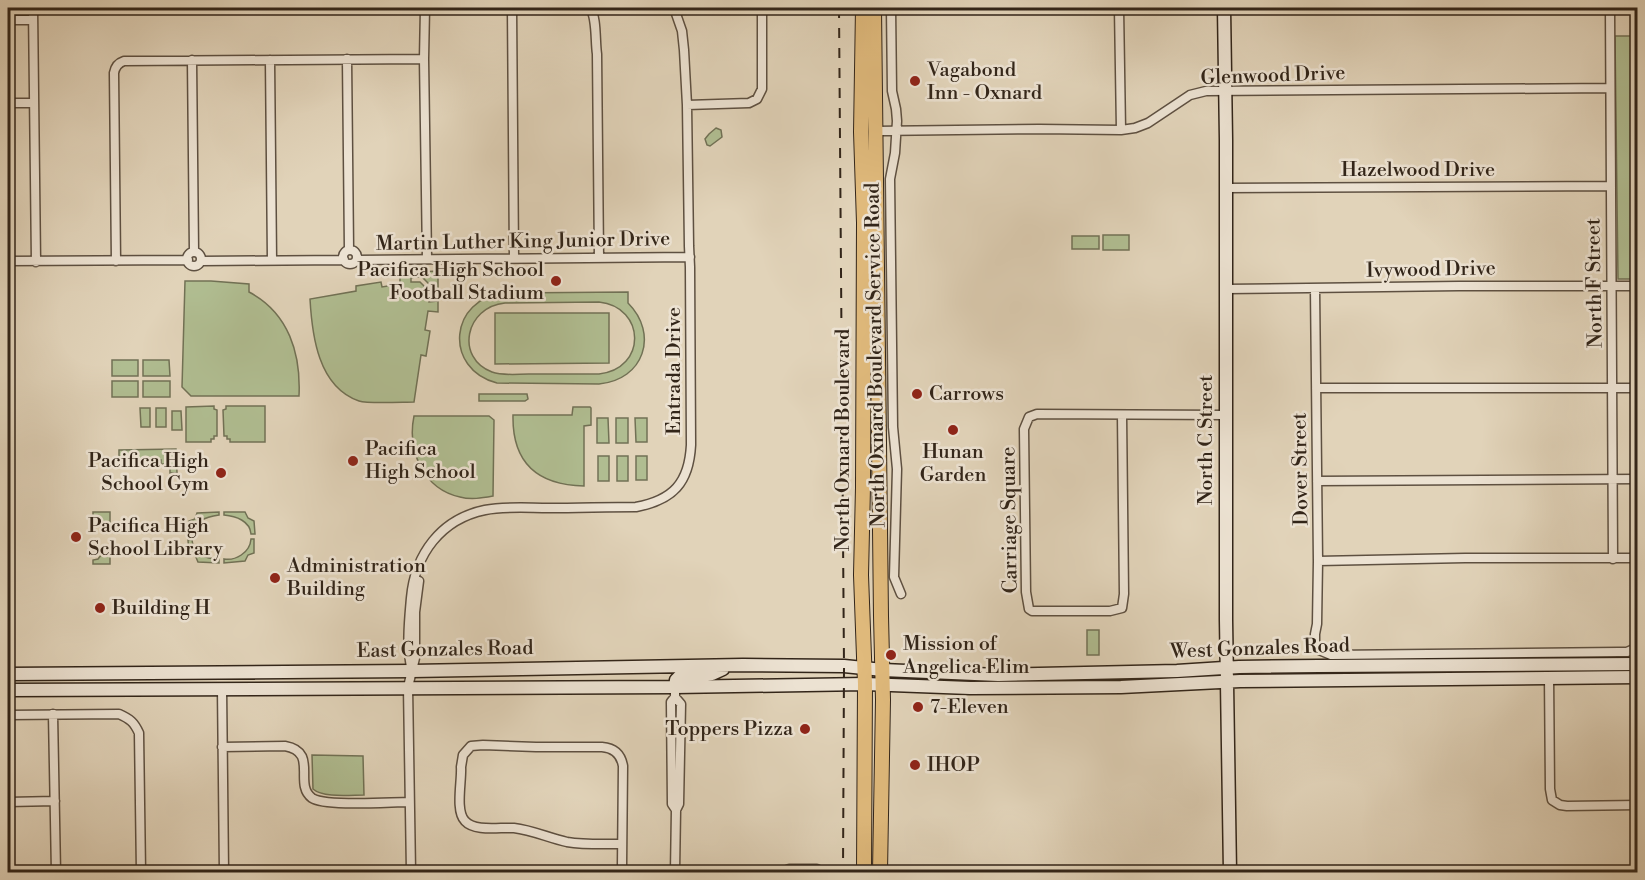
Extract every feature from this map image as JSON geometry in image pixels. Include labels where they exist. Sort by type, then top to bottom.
[{"type":"main road","name":"North Oxnard Boulevard","points":[[863,8],[861,575],[865,684],[864,873]]},
{"type":"main road","name":"North Oxnard Boulevard","points":[[874,8],[883,670],[880,873]]},
{"type":"main road","name":"North C Street","points":[[1224,8],[1230,873]]},
{"type":"main road","points":[[862,109],[869,116],[870,124],[875,131],[869,144],[870,166],[862,174]]},
{"type":"main road","points":[[863,465],[879,477]]},
{"type":"main road","name":"West Gonzales Road","points":[[883,685],[970,688],[1121,687],[1330,666],[1638,664]]},
{"type":"main road","points":[[675,692],[676,680],[680,677],[712,674],[729,665]]},
{"type":"main road","name":"East Gonzales Road","points":[[8,674],[729,665],[883,670]]},
{"type":"main road","name":"West Gonzales Road","points":[[883,670],[998,675],[1187,671],[1227,675],[1638,677]]},
{"type":"main road","points":[[222,688],[230,681],[270,679],[284,671]]},
{"type":"main road","points":[[119,689],[130,682],[213,682],[224,672]]},
{"type":"main road","points":[[1078,673],[1078,687]]},
{"type":"main road","name":"East Gonzales Road","points":[[8,690],[408,687],[675,692],[883,685]]},
{"type":"street","points":[[33,8],[36,262]]},
{"type":"street","points":[[425,8],[427,260]]},
{"type":"street","points":[[512,8],[514,258]]},
{"type":"street","points":[[590,8],[595,14],[597,54],[599,258]]},
{"type":"street","name":"Entrada Drive","points":[[411,873],[408,687],[412,670],[409,658],[409,613],[411,591],[423,552],[442,529],[470,514],[484,510],[636,507],[653,504],[664,499],[674,490],[687,470],[690,458],[690,257],[687,105],[682,31],[674,8]]},
{"type":"street","points":[[687,105],[749,104],[757,99],[762,89],[762,8]]},
{"type":"street","name":"North Oxnard Boulevard Service Road","points":[[891,8],[891,76],[897,114],[895,153],[890,179],[893,427],[897,456],[894,577],[901,594]]},
{"type":"street","points":[[1119,8],[1121,130]]},
{"type":"street","name":"North F Street","points":[[1610,8],[1613,559]]},
{"type":"street","points":[[8,20],[33,20]]},
{"type":"street","points":[[347,59],[349,250]]},
{"type":"street","points":[[116,261],[114,78],[117,66],[124,61],[424,59]]},
{"type":"street","points":[[192,60],[194,252]]},
{"type":"street","points":[[270,60],[272,260]]},
{"type":"street","name":"Glenwood Drive","points":[[875,131],[1121,130],[1136,128],[1148,123],[1190,95],[1206,91],[1610,88]]},
{"type":"street","points":[[8,103],[33,103]]},
{"type":"street","name":"Hazelwood Drive","points":[[1226,188],[1610,186]]},
{"type":"street","points":[[194,252],[190,254],[188,260],[189,264],[195,266],[201,261],[344,260],[349,264],[354,263],[357,260],[356,253],[349,250]]},
{"type":"street","points":[[344,260],[344,254],[349,250]]},
{"type":"street","points":[[194,252],[200,254],[201,261]]},
{"type":"street","name":"Martin Luther King Junior Drive","points":[[357,260],[690,257]]},
{"type":"street","points":[[8,261],[188,260]]},
{"type":"street","name":"Ivywood Drive","points":[[1226,289],[1459,285],[1638,286]]},
{"type":"street","name":"Dover Street","points":[[1315,288],[1318,561],[1315,634],[1319,650],[1331,654],[1389,654],[1628,652],[1638,648]]},
{"type":"street","points":[[1316,388],[1638,388]]},
{"type":"street","name":"Carriage Square","points":[[1122,415],[1124,594],[1122,608],[1110,611],[1032,611],[1029,609],[1026,592],[1025,423],[1029,417],[1037,414],[1226,415]]},
{"type":"street","points":[[1317,481],[1638,478]]},
{"type":"street","points":[[1318,561],[1638,558]]},
{"type":"street","points":[[1550,676],[1550,789],[1552,800],[1560,806],[1638,805]]},
{"type":"street","points":[[222,688],[224,873]]},
{"type":"street","points":[[675,692],[671,702],[672,804],[676,810]]},
{"type":"street","points":[[675,692],[681,704],[680,804],[676,810],[675,873]]},
{"type":"street","points":[[53,714],[56,873]]},
{"type":"street","points":[[8,715],[119,714],[130,718],[136,725],[139,733],[141,873]]},
{"type":"street","points":[[672,730],[675,733],[677,770],[680,774]]},
{"type":"street","points":[[621,873],[622,844],[623,766],[617,752],[608,747],[480,745],[469,747],[464,755],[461,767],[460,810],[464,820],[473,827],[515,828],[572,842],[622,844]]},
{"type":"street","points":[[222,747],[285,746],[294,748],[304,762],[307,792],[311,797],[324,802],[409,802]]},
{"type":"street","points":[[8,802],[55,801]]},
{"type":"street","points":[[782,873],[789,869],[817,869]]},
{"type":"street","points":[[693,871],[712,873]]},
{"type":"green space","points":[[1615,36],[1637,36],[1637,279],[1618,279]]},
{"type":"green space","points":[[716,128],[721,130],[722,137],[710,146],[707,145],[705,139]]},
{"type":"green space","points":[[1103,235],[1129,235],[1129,250],[1103,250]]},
{"type":"green space","points":[[1072,236],[1099,236],[1099,249],[1072,249]]},
{"type":"green space","points":[[438,271],[438,300],[434,300],[434,289],[422,277],[417,277],[417,272]]},
{"type":"green space","points":[[400,272],[416,272],[416,277],[411,278],[411,282],[420,282],[429,291],[429,302],[438,301],[438,312],[428,311],[425,330],[430,331],[426,356],[421,355],[414,402],[359,401],[345,394],[326,372],[316,343],[310,299],[356,291],[356,286],[381,282],[382,287],[400,284]]},
{"type":"green space","points":[[185,281],[249,284],[249,292],[274,311],[290,336],[298,365],[299,396],[191,396],[182,387]]},
{"type":"green space","points":[[628,292],[628,303],[638,315],[643,328],[642,354],[627,374],[614,381],[599,384],[497,383],[480,375],[468,364],[461,350],[460,335],[464,320],[473,307],[486,298],[505,293]],"holes":[[[599,302],[614,306],[626,315],[635,338],[626,361],[615,370],[599,374],[496,373],[480,365],[469,345],[474,323],[481,314],[491,307],[505,303]]]},
{"type":"green space","points":[[495,313],[609,313],[609,363],[495,364]]},
{"type":"green space","points":[[112,360],[138,360],[138,376],[112,376]]},
{"type":"green space","points":[[143,360],[169,360],[170,376],[143,376]]},
{"type":"green space","points":[[112,381],[138,381],[138,397],[112,397]]},
{"type":"green space","points":[[143,381],[170,381],[170,397],[143,397]]},
{"type":"green space","points":[[479,394],[527,394],[528,399],[525,401],[479,401]]},
{"type":"green space","points":[[214,406],[217,410],[217,436],[211,439],[211,442],[186,442],[186,407]]},
{"type":"green space","points":[[226,406],[265,406],[265,442],[230,442],[227,436],[224,436],[223,410]]},
{"type":"green space","points":[[573,407],[591,408],[591,425],[584,426],[584,486],[553,481],[530,468],[517,446],[514,432],[513,415],[572,415]]},
{"type":"green space","points":[[140,408],[150,408],[150,427],[141,427]]},
{"type":"green space","points":[[156,408],[166,408],[166,427],[156,427]]},
{"type":"green space","points":[[172,411],[181,411],[182,430],[172,430]]},
{"type":"green space","points":[[414,416],[489,416],[494,420],[493,496],[472,499],[460,497],[447,493],[427,477],[413,442]]},
{"type":"green space","points":[[597,418],[608,418],[609,443],[597,443]]},
{"type":"green space","points":[[616,418],[628,418],[628,443],[616,443]]},
{"type":"green space","points":[[635,418],[647,418],[647,442],[636,442]]},
{"type":"green space","points":[[176,449],[177,473],[170,473],[170,464],[161,464],[161,460],[119,461],[119,450]]},
{"type":"green space","points":[[598,456],[609,456],[609,481],[598,481]]},
{"type":"green space","points":[[617,456],[628,456],[628,481],[617,481]]},
{"type":"green space","points":[[636,456],[647,456],[647,480],[636,480]]},
{"type":"green space","points":[[93,512],[110,512],[110,526],[105,526],[98,517],[93,517]]},
{"type":"green space","points":[[219,512],[219,515],[198,523],[192,535],[188,535],[189,521],[195,519],[197,513]]},
{"type":"green space","points":[[224,512],[245,512],[248,518],[254,521],[255,534],[251,534],[250,529],[242,520],[224,515]]},
{"type":"green space","points":[[251,539],[254,539],[254,553],[248,555],[245,561],[224,563],[224,559],[237,557],[245,552]]},
{"type":"green space","points":[[188,540],[192,540],[195,549],[201,555],[219,559],[219,563],[198,562],[195,555],[189,553]]},
{"type":"green space","points":[[105,550],[110,550],[110,564],[93,564],[93,560],[98,559]]},
{"type":"green space","points":[[1087,630],[1099,630],[1099,655],[1087,655]]},
{"type":"green space","points":[[312,755],[363,756],[364,795],[330,795],[313,789]]},
{"type":"railway","points":[[839,8],[844,666],[843,872]]},
{"type":"place","name":"Vagabond Inn - Oxnard","points":[[915,81]]},
{"type":"place","name":"Pacifica High School Football Stadium","points":[[556,281]]},
{"type":"place","name":"Carrows","points":[[917,394]]},
{"type":"place","name":"Hunan Garden","points":[[953,430]]},
{"type":"place","name":"Pacifica High School","points":[[353,461]]},
{"type":"place","name":"Pacifica High School Gym","points":[[221,473]]},
{"type":"place","name":"Pacifica High School Library","points":[[76,537]]},
{"type":"place","name":"Administration Building","points":[[275,578]]},
{"type":"place","name":"Building H","points":[[100,608]]},
{"type":"place","name":"Mission of Angelica Elim","points":[[891,655]]},
{"type":"place","name":"7-Eleven","points":[[918,707]]},
{"type":"place","name":"Toppers Pizza","points":[[805,729]]},
{"type":"place","name":"IHOP","points":[[915,765]]}]
